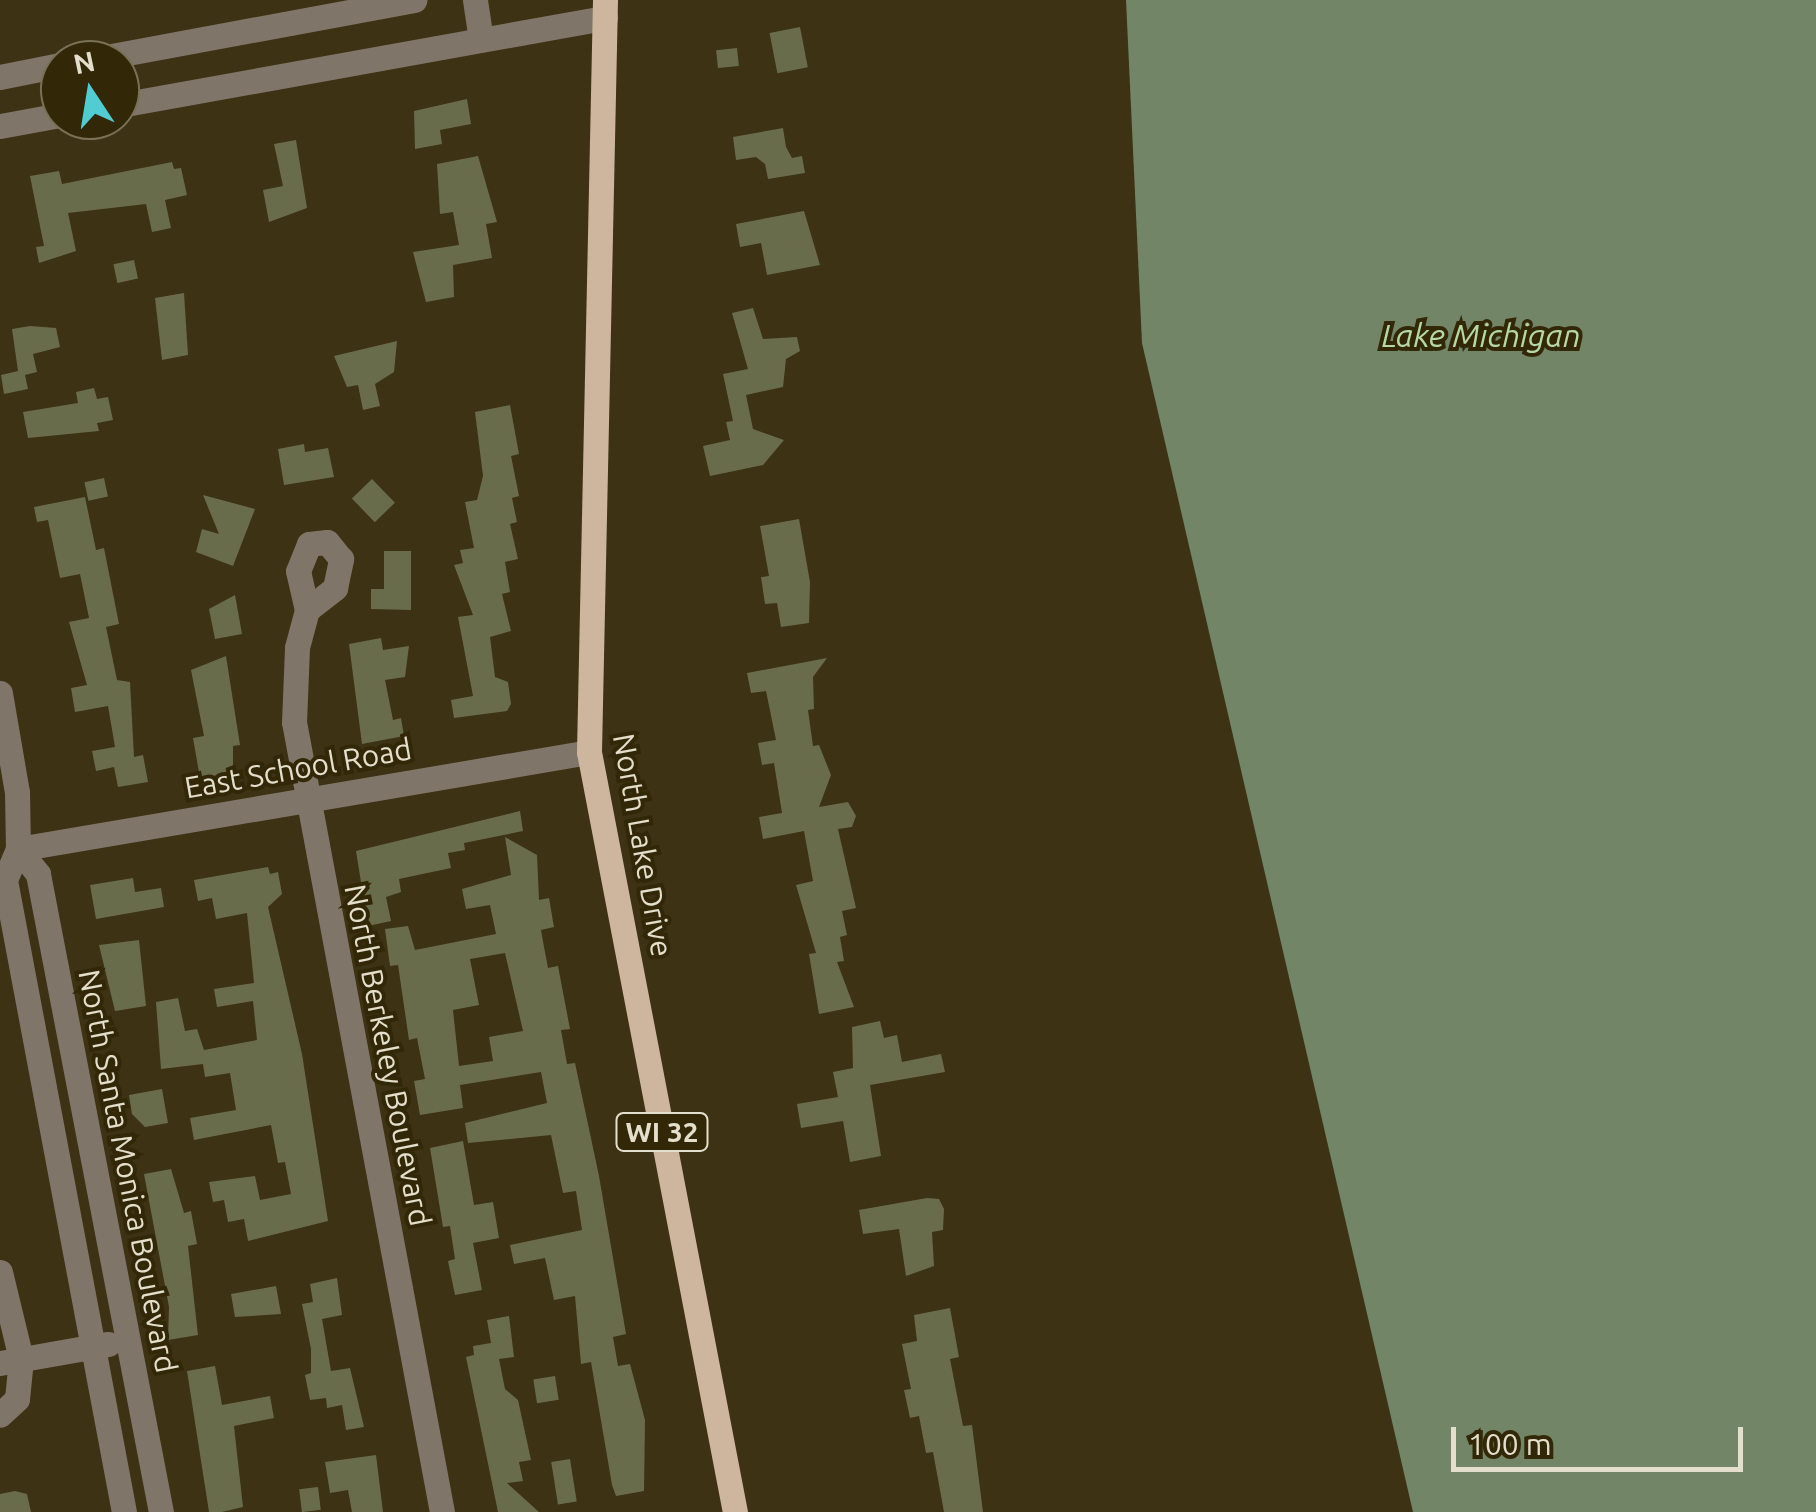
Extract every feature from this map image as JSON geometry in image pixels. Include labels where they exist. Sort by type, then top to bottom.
[{"type":"main road","name":"North Lake Drive","points":[[605,9],[589,752],[735,1512]]},
{"type":"street","points":[[140,51],[415,0]]},
{"type":"street","points":[[475,0],[481,40]]},
{"type":"street","points":[[140,101],[481,40],[605,9]]},
{"type":"street","points":[[0,76],[40,69]]},
{"type":"street","points":[[0,126],[40,119]]},
{"type":"street","name":"North Berkeley Boulevard","points":[[307,610],[297,648],[294,722],[442,1512]]},
{"type":"street","name":"North Santa Monica Boulevard","points":[[0,693],[17,792],[18,849],[5,880],[124,1512]]},
{"type":"street","name":"East School Road","points":[[18,849],[306,797],[589,752]]},
{"type":"street","name":"North Santa Monica Boulevard","points":[[18,849],[38,874],[160,1512]]},
{"type":"street","points":[[0,1272],[17,1398],[0,1415]]},
{"type":"street","points":[[10,1361],[128,1340]]},
{"type":"water","name":"Lake Michigan","points":[[1126,0],[1816,0],[1816,1512],[1413,1512],[1142,343]]},
{"type":"building","points":[[800,27],[808,67],[777,73],[770,33]]},
{"type":"building","points":[[737,48],[739,66],[718,68],[716,50]]},
{"type":"building","points":[[467,99],[471,124],[440,130],[442,144],[415,149],[414,111]]},
{"type":"building","points":[[783,128],[786,147],[792,158],[802,156],[805,173],[768,179],[765,164],[756,157],[736,160],[733,137]]},
{"type":"building","points":[[296,140],[307,208],[269,222],[263,190],[283,186],[274,144]]},
{"type":"building","points":[[478,156],[497,222],[486,224],[492,258],[453,265],[454,297],[426,302],[413,252],[459,245],[453,212],[440,214],[437,164]]},
{"type":"building","points":[[172,162],[174,169],[181,168],[187,195],[165,200],[171,228],[152,232],[146,204],[68,213],[76,251],[39,263],[36,247],[44,246],[30,176],[59,171],[62,184]]},
{"type":"building","points":[[804,211],[820,265],[767,275],[761,243],[740,247],[736,224]]},
{"type":"building","points":[[134,260],[138,279],[117,283],[113,264]]},
{"type":"building","points":[[184,293],[188,355],[162,360],[155,298]]},
{"type":"building","points":[[753,308],[763,339],[797,337],[800,351],[786,359],[783,387],[746,395],[753,429],[784,440],[763,465],[710,476],[703,446],[730,440],[726,422],[733,421],[723,374],[748,369],[732,313]]},
{"type":"building","points":[[56,328],[60,347],[33,354],[37,372],[25,375],[28,389],[4,394],[1,375],[18,371],[12,329]]},
{"type":"building","points":[[397,341],[394,372],[375,384],[380,406],[363,410],[358,385],[347,387],[334,356]]},
{"type":"building","points":[[94,388],[97,399],[108,397],[113,420],[97,423],[99,431],[28,438],[23,412],[78,403],[76,392]]},
{"type":"building","points":[[510,405],[519,454],[511,456],[519,496],[512,498],[517,522],[510,524],[518,559],[505,562],[510,592],[502,594],[511,631],[490,637],[495,677],[508,682],[511,704],[507,711],[454,718],[451,700],[473,696],[458,617],[473,615],[454,565],[463,563],[460,550],[474,548],[465,502],[477,500],[483,476],[475,412]]},
{"type":"building","points":[[304,444],[305,452],[328,448],[334,477],[284,485],[278,449]]},
{"type":"building","points":[[104,478],[108,497],[88,501],[84,482]]},
{"type":"building","points":[[372,479],[395,503],[375,522],[352,498]]},
{"type":"building","points":[[203,495],[255,509],[233,566],[196,552],[202,529],[219,534]]},
{"type":"building","points":[[85,497],[96,550],[104,548],[119,624],[106,627],[117,680],[130,682],[134,757],[143,755],[148,782],[118,787],[114,767],[96,771],[92,751],[115,747],[108,706],[75,712],[71,688],[87,685],[69,622],[89,618],[80,574],[60,578],[48,520],[37,522],[34,507]]},
{"type":"building","points":[[799,519],[810,582],[809,623],[781,627],[777,603],[765,604],[761,577],[769,576],[760,526]]},
{"type":"building","points":[[384,551],[411,551],[411,610],[371,609],[371,589],[384,589]]},
{"type":"building","points":[[235,595],[242,634],[215,639],[209,609]]},
{"type":"building","points":[[381,638],[383,650],[409,646],[405,677],[385,680],[393,720],[401,718],[404,736],[362,744],[349,644]]},
{"type":"building","points":[[226,656],[240,745],[233,746],[233,773],[200,778],[193,738],[204,736],[191,670]]},
{"type":"building","points":[[827,658],[813,677],[814,709],[808,710],[813,746],[819,745],[831,775],[819,807],[848,802],[856,816],[852,827],[838,829],[856,908],[842,911],[847,935],[840,937],[844,961],[837,962],[854,1007],[819,1014],[809,954],[816,953],[796,885],[813,881],[804,831],[763,839],[759,817],[782,813],[774,763],[762,765],[758,743],[776,740],[766,691],[751,693],[747,673]]},
{"type":"building","points":[[520,811],[523,831],[464,843],[465,850],[448,853],[451,868],[399,879],[401,892],[386,897],[391,921],[368,926],[356,851]]},
{"type":"building","points":[[505,837],[537,855],[539,900],[549,898],[554,927],[541,930],[548,968],[558,966],[570,1029],[561,1030],[567,1064],[575,1063],[599,1176],[626,1334],[613,1337],[618,1366],[630,1364],[645,1420],[644,1491],[616,1496],[612,1485],[591,1362],[581,1364],[575,1296],[554,1300],[545,1258],[514,1264],[510,1245],[582,1230],[576,1191],[563,1193],[551,1135],[468,1143],[465,1123],[547,1103],[541,1072],[460,1085],[463,1108],[420,1115],[414,1081],[425,1079],[417,1038],[409,1040],[398,965],[390,966],[385,929],[408,926],[415,950],[496,934],[490,905],[466,909],[462,889],[511,875]],"holes":[[[505,953],[523,1031],[489,1037],[493,1061],[459,1066],[453,1010],[479,1005],[470,959]]]},
{"type":"building","points":[[268,867],[270,874],[278,872],[282,894],[268,907],[302,1054],[328,1221],[248,1241],[244,1219],[228,1222],[224,1200],[213,1202],[209,1182],[255,1176],[260,1200],[291,1194],[285,1162],[278,1163],[271,1125],[194,1140],[190,1118],[236,1110],[230,1073],[205,1077],[203,1064],[161,1069],[156,1002],[178,998],[185,1031],[197,1029],[204,1050],[257,1040],[253,1001],[217,1007],[214,989],[254,983],[247,913],[216,919],[212,898],[198,901],[194,880]]},
{"type":"building","points":[[133,878],[135,892],[161,888],[164,907],[96,919],[90,885]]},
{"type":"building","points":[[139,940],[146,1006],[115,1011],[99,945]]},
{"type":"building","points":[[880,1021],[884,1038],[897,1035],[902,1062],[941,1054],[945,1072],[870,1085],[881,1156],[850,1162],[843,1121],[801,1128],[797,1104],[838,1097],[833,1072],[853,1068],[852,1027]]},
{"type":"building","points":[[162,1089],[168,1123],[145,1127],[132,1114],[129,1095]]},
{"type":"building","points":[[463,1141],[474,1205],[493,1202],[499,1238],[473,1243],[482,1290],[455,1295],[448,1261],[455,1259],[450,1226],[443,1227],[430,1148]]},
{"type":"building","points":[[171,1169],[184,1213],[191,1211],[197,1244],[188,1246],[198,1335],[168,1340],[169,1307],[144,1174]]},
{"type":"building","points":[[939,1199],[944,1209],[943,1230],[932,1232],[934,1266],[906,1276],[899,1229],[863,1234],[859,1210]]},
{"type":"building","points":[[337,1278],[342,1315],[322,1319],[331,1371],[350,1368],[364,1427],[346,1430],[342,1405],[327,1408],[326,1398],[310,1400],[305,1375],[311,1373],[311,1349],[302,1304],[313,1302],[310,1284]]},
{"type":"building","points":[[276,1286],[281,1314],[235,1317],[231,1294]]},
{"type":"building","points":[[950,1308],[959,1357],[950,1359],[963,1426],[972,1425],[983,1512],[944,1512],[933,1452],[926,1453],[919,1416],[910,1418],[904,1390],[911,1389],[902,1344],[917,1341],[914,1315]]},
{"type":"building","points":[[509,1316],[514,1357],[499,1359],[505,1389],[518,1400],[531,1460],[519,1462],[523,1481],[507,1483],[539,1512],[498,1512],[466,1357],[474,1355],[473,1346],[491,1343],[487,1320]]},
{"type":"building","points":[[215,1366],[222,1405],[270,1396],[274,1418],[234,1426],[243,1507],[222,1512],[209,1512],[187,1371]]},
{"type":"building","points":[[555,1376],[559,1400],[537,1403],[533,1379]]},
{"type":"building","points":[[376,1455],[383,1512],[352,1512],[348,1490],[330,1493],[325,1462]]},
{"type":"building","points":[[570,1459],[577,1501],[558,1504],[551,1462]]},
{"type":"building","points":[[318,1487],[321,1510],[302,1512],[299,1489]]},
{"type":"building","points":[[0,1494],[27,1494],[31,1512],[0,1512]]}]
